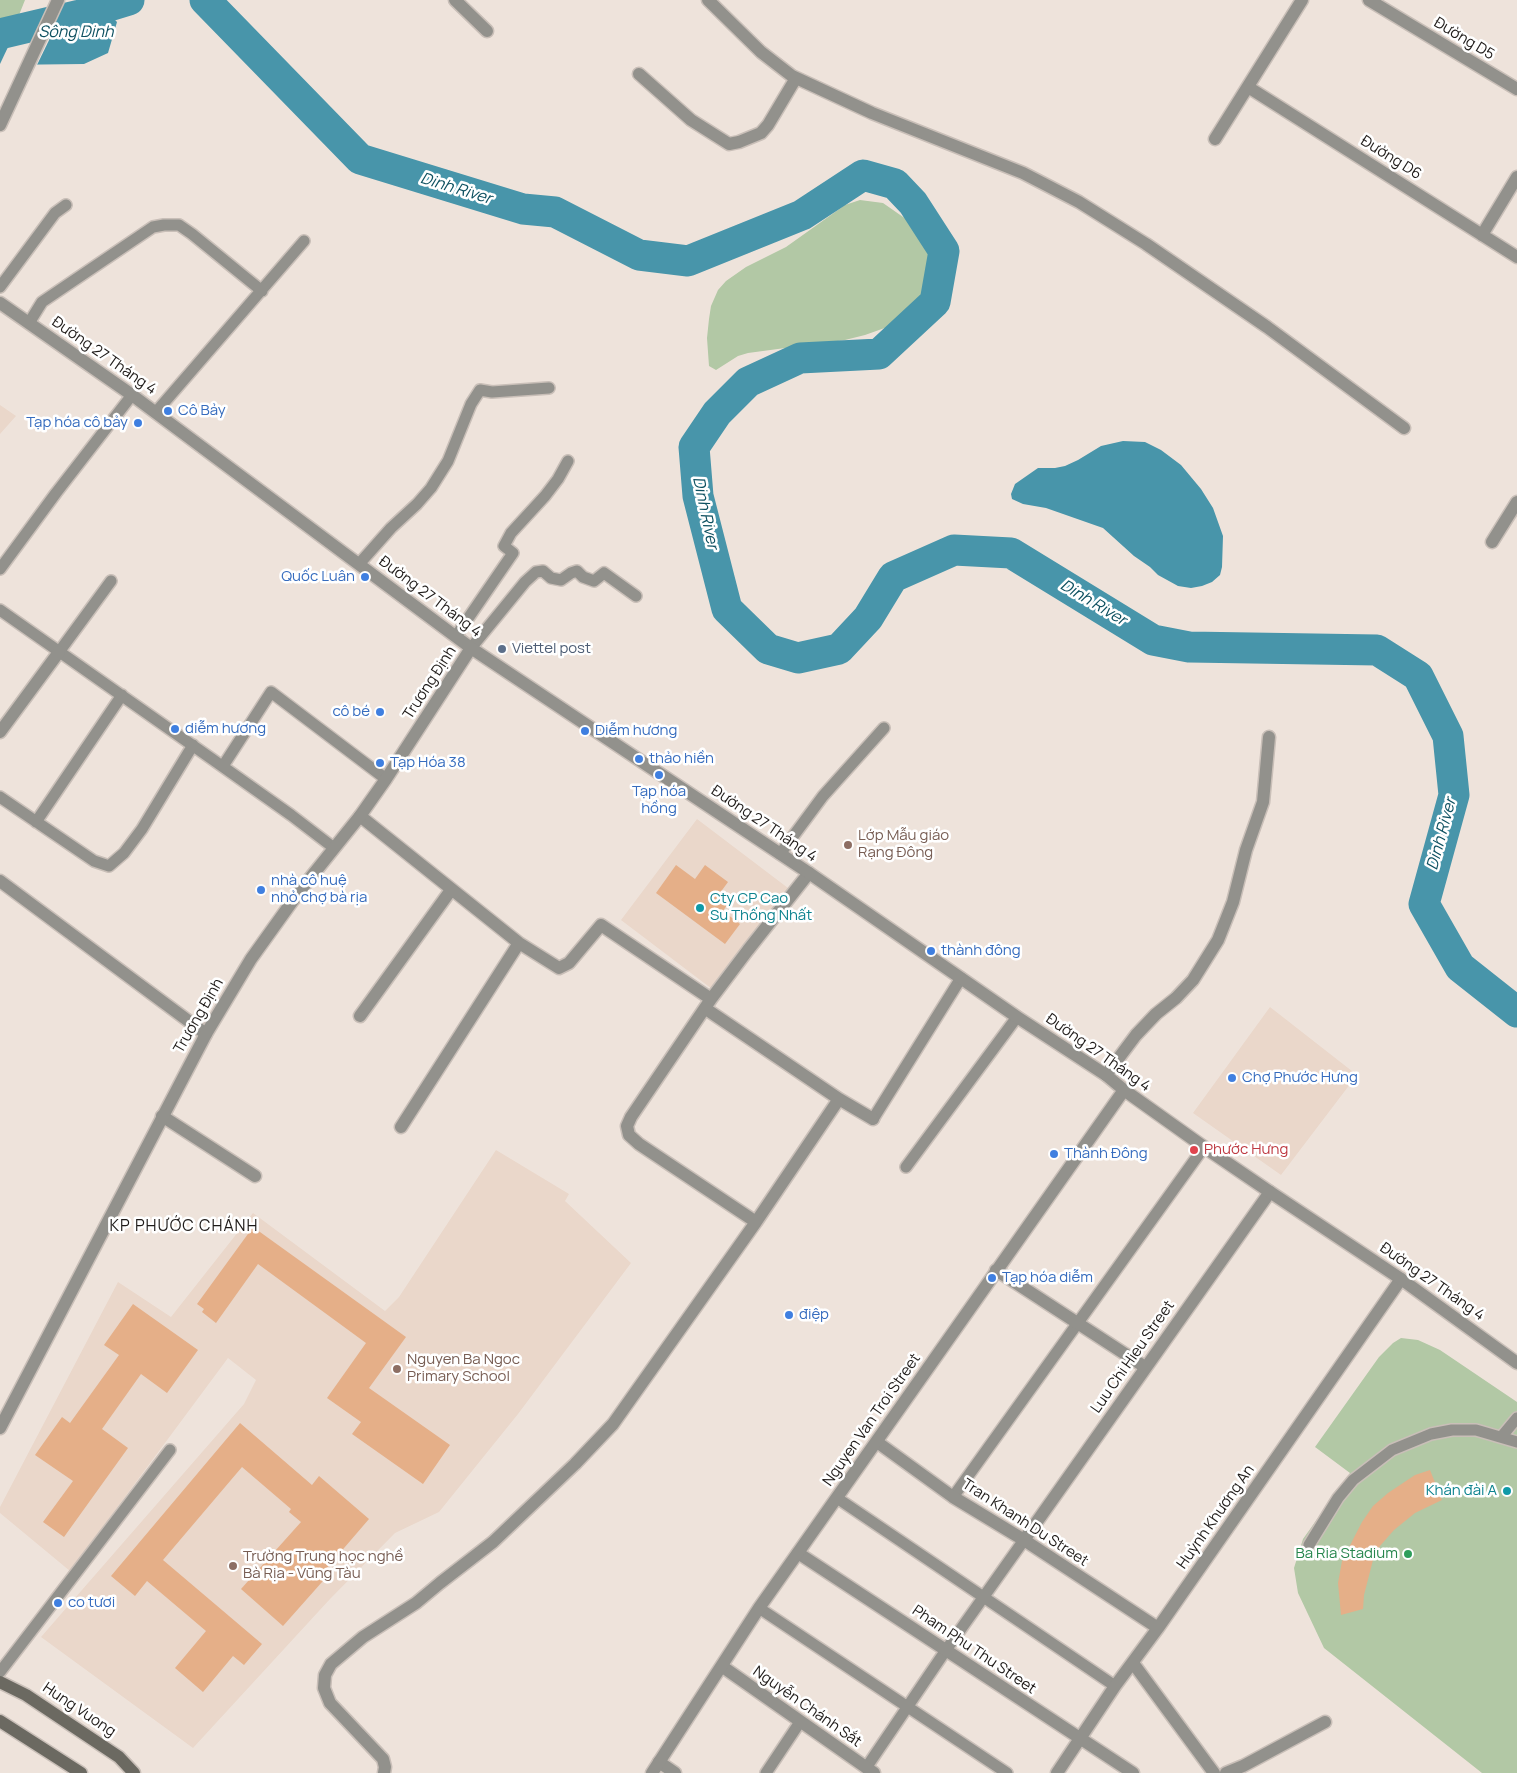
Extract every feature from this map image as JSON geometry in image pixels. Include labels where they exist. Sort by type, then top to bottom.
[{"type":"main road","name":"Hung Vuong","points":[[0,1682],[26,1695],[120,1757],[134,1773]]},
{"type":"main road","points":[[0,1721],[81,1773]]},
{"type":"street","points":[[0,124],[58,0]]},
{"type":"street","points":[[455,0],[487,31]]},
{"type":"street","points":[[708,0],[761,52],[796,78],[872,113],[1023,173],[1079,202],[1146,244],[1267,327],[1404,428]]},
{"type":"street","points":[[1215,139],[1302,0]]},
{"type":"street","name":"Đường D5","points":[[1369,0],[1517,90]]},
{"type":"street","points":[[640,74],[691,120],[729,144],[761,133],[768,125],[796,78]]},
{"type":"street","name":"Đường D6","points":[[1248,87],[1517,257]]},
{"type":"street","points":[[1482,235],[1517,177]]},
{"type":"street","name":"Đường 27 Tháng 4","points":[[0,303],[156,412],[471,648],[809,873],[1017,1017],[1106,1075],[1124,1090],[1270,1192],[1402,1279],[1517,1363]]},
{"type":"street","points":[[1492,542],[1517,502]]},
{"type":"street","name":"Trương Định","points":[[0,1428],[206,1034],[251,960],[299,892],[360,816],[471,648]]},
{"type":"street","points":[[0,732],[59,652]]},
{"type":"street","points":[[1106,1075],[1136,1035],[1193,980],[1218,940],[1233,902],[1246,850],[1263,802],[1269,737]]},
{"type":"street","points":[[360,816],[519,943],[560,968],[569,963],[601,925],[839,1099],[873,1119]]},
{"type":"street","points":[[756,1222],[638,1144],[629,1136],[627,1126],[631,1117],[709,1004],[748,950],[809,873]]},
{"type":"street","points":[[0,881],[206,1034]]},
{"type":"street","points":[[360,1016],[451,890]]},
{"type":"street","points":[[401,1128],[519,943]]},
{"type":"street","name":"Nguyen Van Troi Street","points":[[656,1768],[759,1608],[1124,1090]]},
{"type":"street","points":[[384,1773],[383,1759],[330,1703],[324,1688],[325,1676],[331,1664],[363,1637],[416,1603],[493,1542],[575,1464],[613,1424],[756,1222],[839,1099]]},
{"type":"street","points":[[162,1116],[255,1176]]},
{"type":"street","name":"Luu Chi Hieu Street","points":[[1024,1540],[1270,1192]]},
{"type":"street","points":[[996,1270],[1145,1368]]},
{"type":"street","name":"Huỳnh Khương An","points":[[1057,1773],[1115,1686],[1158,1628],[1402,1279]]},
{"type":"street","name":"Tran Khanh Du Street","points":[[877,1442],[953,1496],[1158,1628]]},
{"type":"street","name":"Pham Phu Thu Street","points":[[798,1553],[1133,1773]]},
{"type":"street","points":[[1133,1663],[1214,1773]]},
{"type":"street","name":"Nguyễn Chánh Sắt","points":[[722,1667],[868,1771]]},
{"type":"street","points":[[1226,1773],[1243,1766],[1325,1722]]},
{"type":"street","points":[[656,1768],[675,1773]]},
{"type":"lane","points":[[0,288],[55,213],[66,205]]},
{"type":"lane","points":[[29,323],[42,302],[153,227],[164,225],[179,226],[192,234],[262,292]]},
{"type":"lane","points":[[156,412],[304,242]]},
{"type":"lane","points":[[359,564],[430,488],[448,461],[470,404],[480,390],[492,392],[550,388]]},
{"type":"lane","points":[[0,568],[132,395]]},
{"type":"lane","points":[[456,636],[513,553],[504,546],[511,533],[545,496],[558,479],[568,461]]},
{"type":"lane","points":[[471,648],[525,582],[536,572],[543,571],[551,578],[561,580],[577,571],[594,581],[604,573],[636,596]]},
{"type":"lane","points":[[59,652],[111,581]]},
{"type":"lane","points":[[0,610],[291,815],[334,848]]},
{"type":"lane","points":[[222,766],[271,692],[386,779]]},
{"type":"lane","points":[[36,822],[122,695]]},
{"type":"lane","points":[[780,854],[823,796],[884,728]]},
{"type":"lane","points":[[0,797],[94,861],[109,866],[124,853],[142,829],[193,746]]},
{"type":"lane","points":[[873,1119],[961,978]]},
{"type":"lane","points":[[906,1167],[1017,1017]]},
{"type":"lane","points":[[953,1496],[1204,1146]]},
{"type":"lane","points":[[1502,1436],[1517,1418]]},
{"type":"lane","points":[[1309,1545],[1334,1504],[1353,1480],[1392,1450],[1431,1434],[1452,1430],[1476,1430],[1502,1436],[1517,1442]]},
{"type":"lane","points":[[0,1672],[170,1450]]},
{"type":"lane","points":[[837,1498],[1115,1686]]},
{"type":"lane","points":[[868,1771],[946,1650],[1024,1540]]},
{"type":"lane","points":[[759,1608],[1007,1773]]},
{"type":"lane","points":[[766,1773],[800,1722]]},
{"type":"shaded area","points":[[0,405],[16,416],[0,434]]},
{"type":"shaded area","points":[[697,819],[788,888],[712,989],[621,920]]},
{"type":"shaded area","points":[[1270,1007],[1357,1075],[1281,1175],[1193,1113]]},
{"type":"shaded area","name":"Nguyen Ba Ngoc Primary School","points":[[496,1150],[569,1194],[565,1201],[631,1263],[518,1414],[439,1512],[395,1533],[330,1599],[193,1748],[41,1637],[244,1404],[256,1380],[228,1358],[70,1571],[0,1513],[0,1507],[118,1282],[171,1317],[253,1213],[385,1311],[399,1297]]},
{"type":"green space","points":[[0,0],[25,0],[19,15],[0,20]]},
{"type":"green space","points":[[860,200],[883,203],[926,233],[932,241],[936,261],[935,277],[928,295],[919,308],[893,325],[865,335],[845,340],[748,353],[738,356],[716,370],[709,366],[707,338],[711,306],[718,290],[726,281],[746,267],[786,247],[845,205]]},
{"type":"green space","name":"Ba Ria Stadium","points":[[1401,1338],[1418,1340],[1440,1350],[1517,1402],[1517,1773],[1482,1773],[1324,1648],[1298,1593],[1294,1568],[1303,1539],[1350,1473],[1315,1447],[1379,1357]]},
{"type":"water","name":"Sông Dinh","points":[[81,0],[95,0],[117,22],[108,53],[84,64],[0,65],[0,20]]},
{"type":"water","points":[[1123,441],[1145,442],[1161,450],[1181,465],[1201,489],[1213,508],[1223,536],[1222,567],[1220,575],[1212,582],[1191,588],[1178,586],[1158,575],[1103,528],[1046,508],[1023,504],[1012,499],[1011,494],[1015,484],[1038,468],[1065,466],[1101,446]]},
{"type":"pier","points":[[68,1],[36,67],[0,67],[25,11]]},
{"type":"building","name":"Cty CP Cao Su Thống Nhất","points":[[676,865],[695,879],[705,865],[728,882],[717,897],[727,905],[723,911],[740,924],[725,944],[656,893]]},
{"type":"building","points":[[253,1227],[406,1337],[369,1388],[450,1445],[423,1484],[352,1434],[361,1422],[327,1398],[366,1343],[258,1264],[216,1323],[202,1312],[204,1309],[197,1304]]},
{"type":"building","points":[[133,1304],[198,1350],[167,1393],[141,1374],[102,1429],[128,1448],[64,1537],[43,1522],[73,1481],[35,1455],[62,1417],[70,1423],[119,1355],[104,1345]]},
{"type":"building","points":[[240,1423],[312,1485],[319,1476],[369,1519],[326,1569],[330,1573],[283,1626],[241,1589],[301,1522],[289,1512],[291,1509],[242,1467],[163,1560],[262,1644],[244,1665],[233,1656],[203,1692],[175,1668],[206,1631],[147,1581],[135,1596],[111,1576]]},
{"type":"building","points":[[1430,1470],[1442,1500],[1415,1513],[1394,1530],[1380,1546],[1373,1560],[1364,1595],[1363,1609],[1341,1615],[1338,1583],[1342,1561],[1362,1522],[1373,1506],[1388,1493],[1415,1475]]},
{"type":"waterway","name":"Dinh River","points":[[0,34],[80,15],[129,0]]},
{"type":"waterway","name":"Dinh River","points":[[205,0],[360,159],[523,209],[555,212],[639,255],[688,261],[802,215],[863,175],[895,184],[913,203],[944,251],[935,302],[879,354],[800,358],[748,382],[717,413],[694,447],[698,496],[727,609],[768,649],[798,658],[839,649],[868,618],[893,577],[954,550],[1011,553],[1153,640],[1189,647],[1377,650],[1418,676],[1448,736],[1454,795],[1424,904],[1460,967],[1517,1012]]},
{"type":"place","name":"Cô Bảy","points":[[168,411]]},
{"type":"place","name":"Tạp hóa cô bảy","points":[[138,423]]},
{"type":"place","name":"Quốc Luân","points":[[365,577]]},
{"type":"place","name":"Viettel post","points":[[502,649]]},
{"type":"place","name":"cô bé","points":[[380,712]]},
{"type":"place","name":"diễm hương","points":[[175,729]]},
{"type":"place","name":"Diễm hương","points":[[585,731]]},
{"type":"place","name":"thảo hiền","points":[[639,759]]},
{"type":"place","name":"Tạp Hóa 38","points":[[380,763]]},
{"type":"place","name":"Tạp hóa hồng","points":[[659,775]]},
{"type":"place","name":"Lớp Mẫu giáo Rạng Đông","points":[[848,845]]},
{"type":"place","name":"nhà cô huệ nhỏ chợ bà rịa","points":[[261,890]]},
{"type":"place","name":"Cty CP Cao Su Thống Nhất","points":[[700,908]]},
{"type":"place","name":"thành đông","points":[[931,951]]},
{"type":"place","name":"Chợ Phước Hưng","points":[[1232,1078]]},
{"type":"place","name":"Phước Hưng","points":[[1194,1150]]},
{"type":"place","name":"Thành Đông","points":[[1054,1154]]},
{"type":"place","name":"Tạp hóa diễm","points":[[992,1278]]},
{"type":"place","name":"điệp","points":[[789,1315]]},
{"type":"place","name":"Nguyen Ba Ngoc Primary School","points":[[397,1369]]},
{"type":"place","name":"Khán đài A","points":[[1507,1491]]},
{"type":"place","name":"Ba Ria Stadium","points":[[1408,1554]]},
{"type":"place","name":"Trường Trung học nghề Bà Rịa - Vũng Tàu","points":[[233,1566]]},
{"type":"place","name":"co tươi","points":[[58,1603]]},
{"type":"district","name":"KP PHƯỚC CHÁNH","points":[[184,1227]]}]
